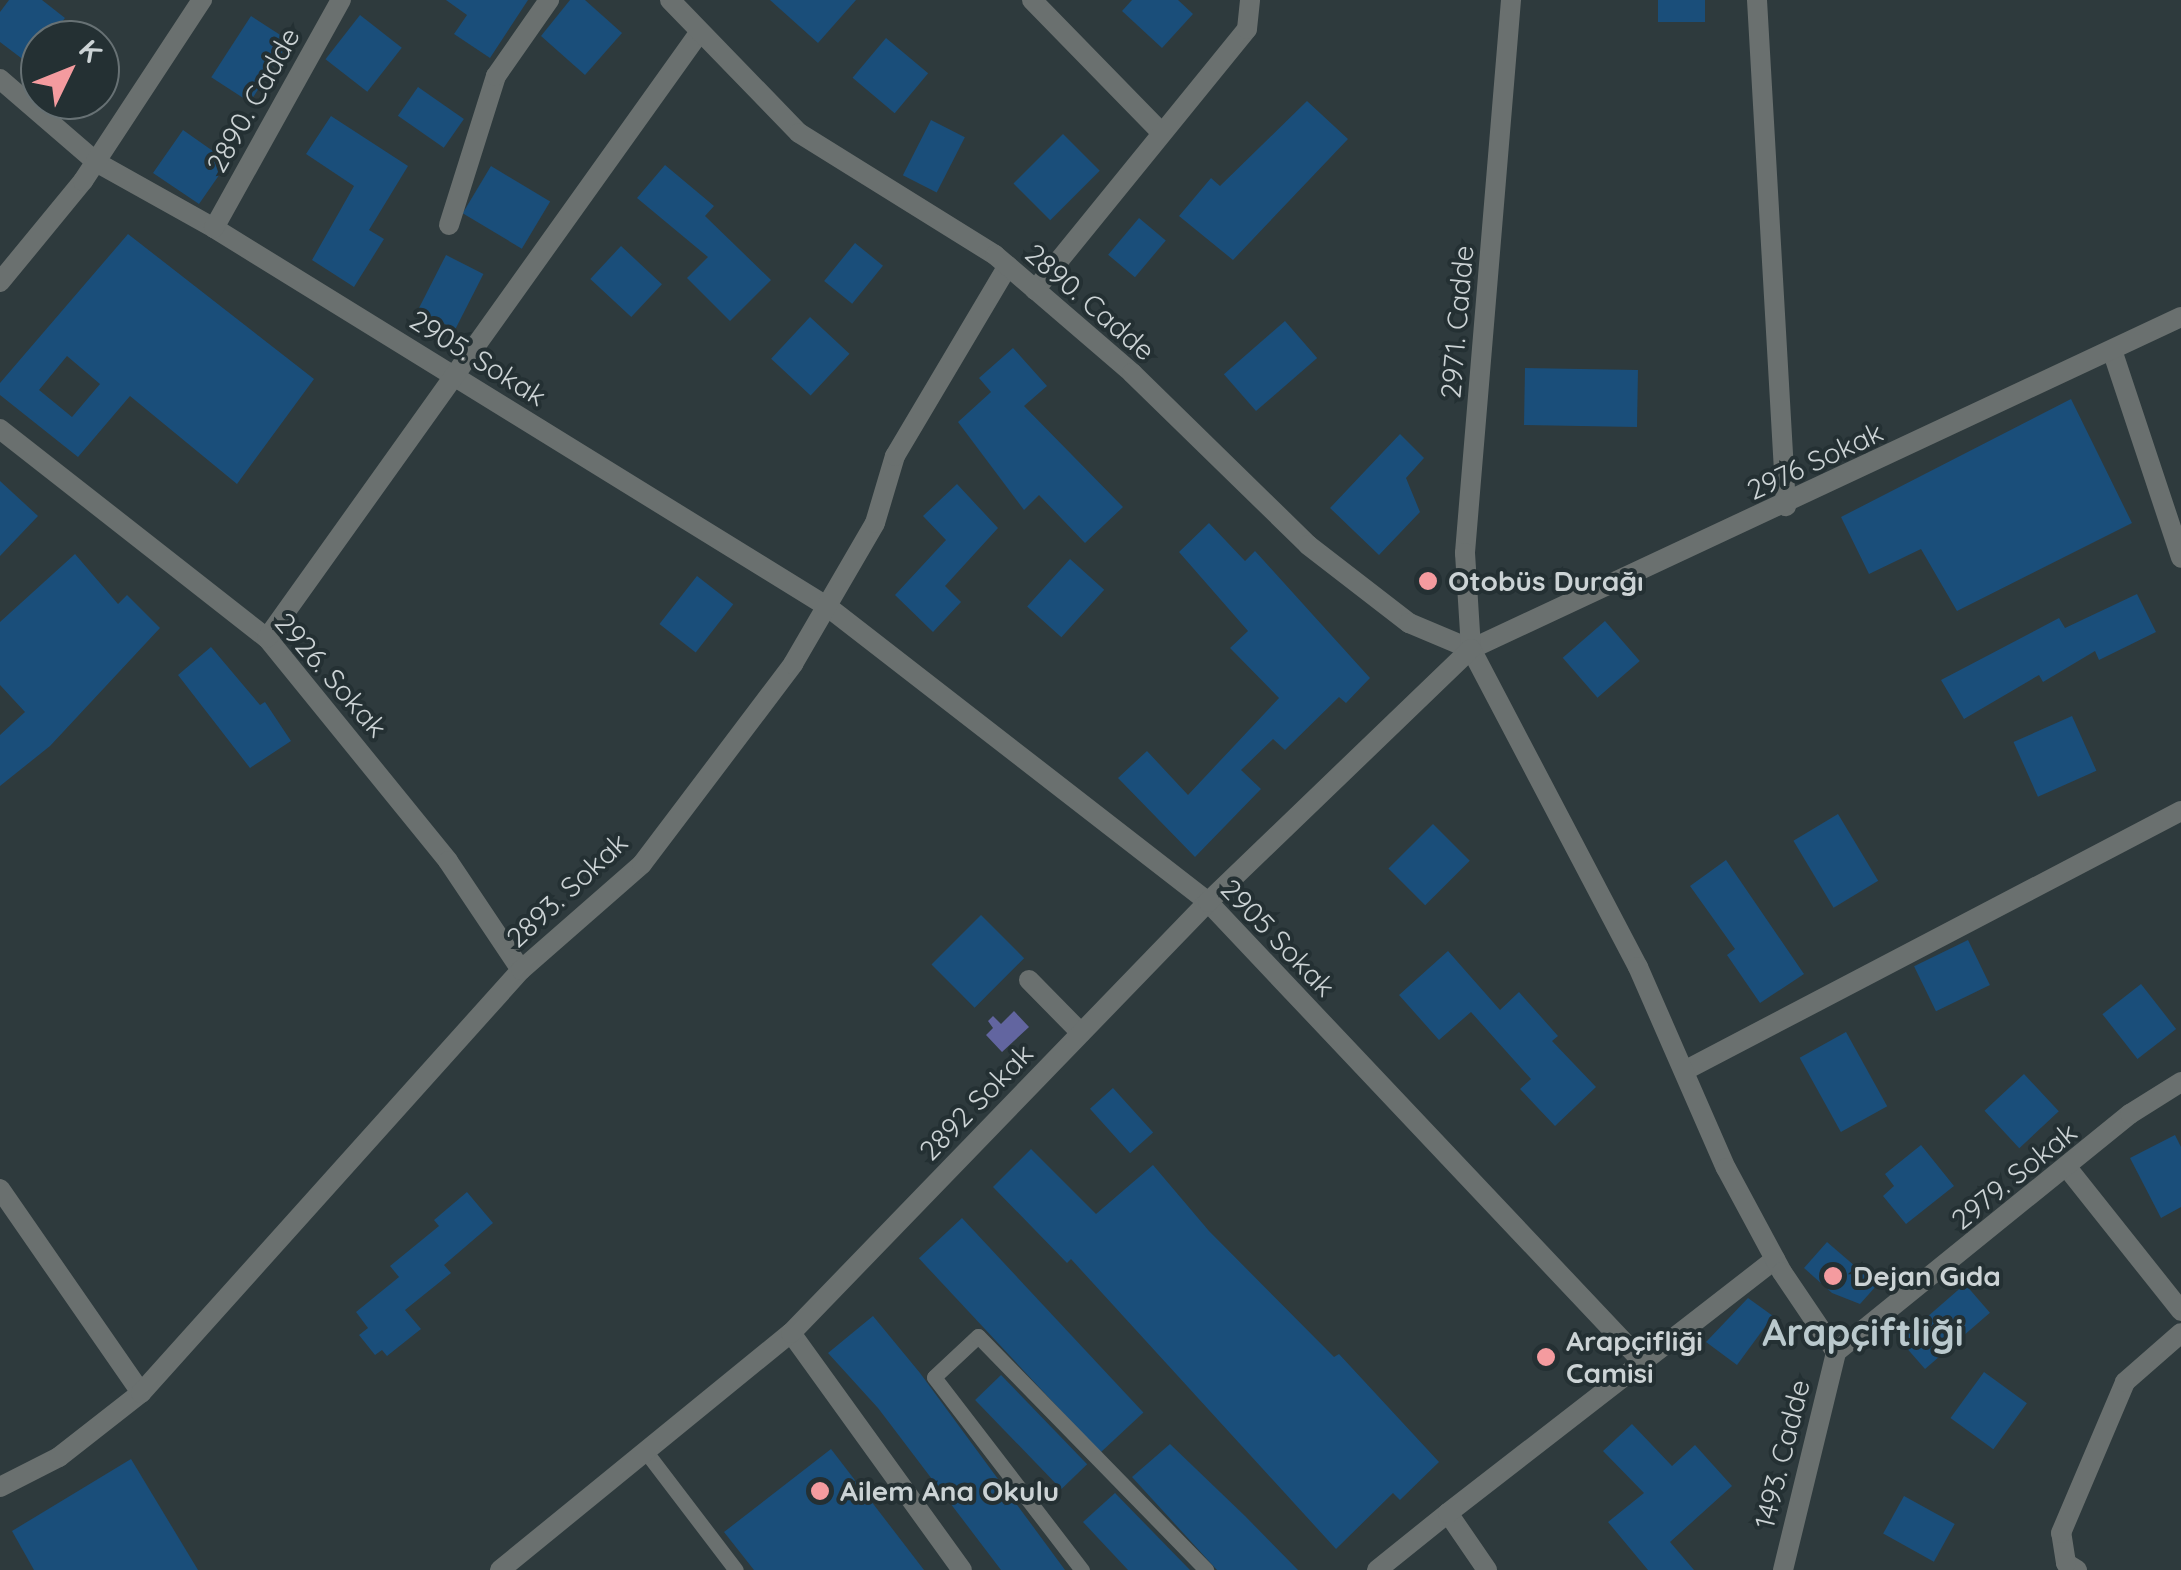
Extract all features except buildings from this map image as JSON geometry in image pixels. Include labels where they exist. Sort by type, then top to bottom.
[{"type":"street","points":[[0,282],[96,162],[202,0]]},
{"type":"street","name":"2890. Cadde","points":[[214,228],[341,0]]},
{"type":"street","points":[[448,225],[496,76],[548,0]]},
{"type":"street","name":"2890. Cadde","points":[[670,0],[799,132],[1008,266],[1308,545],[1409,623],[1470,649]]},
{"type":"street","points":[[1032,0],[1159,130]]},
{"type":"street","points":[[1036,290],[1159,130],[1247,30],[1250,0]]},
{"type":"street","name":"2971. Cadde","points":[[1470,649],[1465,553],[1512,0]]},
{"type":"street","points":[[1757,0],[1786,506]]},
{"type":"street","points":[[268,638],[451,372],[526,282],[699,33]]},
{"type":"street","name":"2905. Sokak","points":[[0,80],[96,162],[214,228],[451,372],[828,607]]},
{"type":"street","name":"2893. Sokak","points":[[0,1487],[59,1458],[141,1393],[522,970],[642,864],[793,664],[828,607],[876,522],[895,456],[1008,266]]},
{"type":"street","name":"2976 Sokak","points":[[1470,649],[1786,506],[2181,317]]},
{"type":"street","points":[[2112,350],[2181,558]]},
{"type":"street","name":"2926. Sokak","points":[[0,429],[268,638],[448,862],[522,970]]},
{"type":"street","name":"2905 Sokak","points":[[828,607],[1208,902],[1641,1360]]},
{"type":"street","points":[[1470,649],[1638,967],[1775,1260],[1836,1352]]},
{"type":"street","name":"2892 Sokak","points":[[500,1570],[791,1333],[1208,902],[1470,649]]},
{"type":"street","points":[[1684,1071],[2181,811]]},
{"type":"street","points":[[1028,980],[1082,1033]]},
{"type":"street","name":"2979. Sokak","points":[[1836,1352],[2069,1170],[2130,1114],[2181,1082]]},
{"type":"street","points":[[2069,1170],[2181,1311]]},
{"type":"street","points":[[0,1189],[141,1393]]},
{"type":"street","points":[[1377,1570],[1554,1434],[1641,1360],[1775,1260]]},
{"type":"street","points":[[2077,1570],[2066,1563],[2061,1532],[2125,1382],[2181,1332]]},
{"type":"street","points":[[791,1333],[962,1570]]},
{"type":"street","name":"1493. Cadde","points":[[1783,1570],[1836,1352]]},
{"type":"street","points":[[1448,1512],[1487,1570]]},
{"type":"lane","points":[[1082,1570],[934,1377],[978,1336],[1206,1570]]},
{"type":"lane","points":[[646,1452],[736,1570]]},
{"type":"water","points":[[1014,1011],[1029,1027],[1002,1052],[986,1035],[993,1028],[988,1021],[993,1016],[1001,1024]]},
{"type":"place","name":"Otobüs Durağı","points":[[1428,581]]},
{"type":"place","name":"Dejan Gıda","points":[[1833,1276]]},
{"type":"place","name":"Arapçifliği Camisi","points":[[1546,1357]]},
{"type":"place","name":"Ailem Ana Okulu","points":[[820,1491]]},
{"type":"district","name":"Arapçiftliği","points":[[1863,1333]]}]
